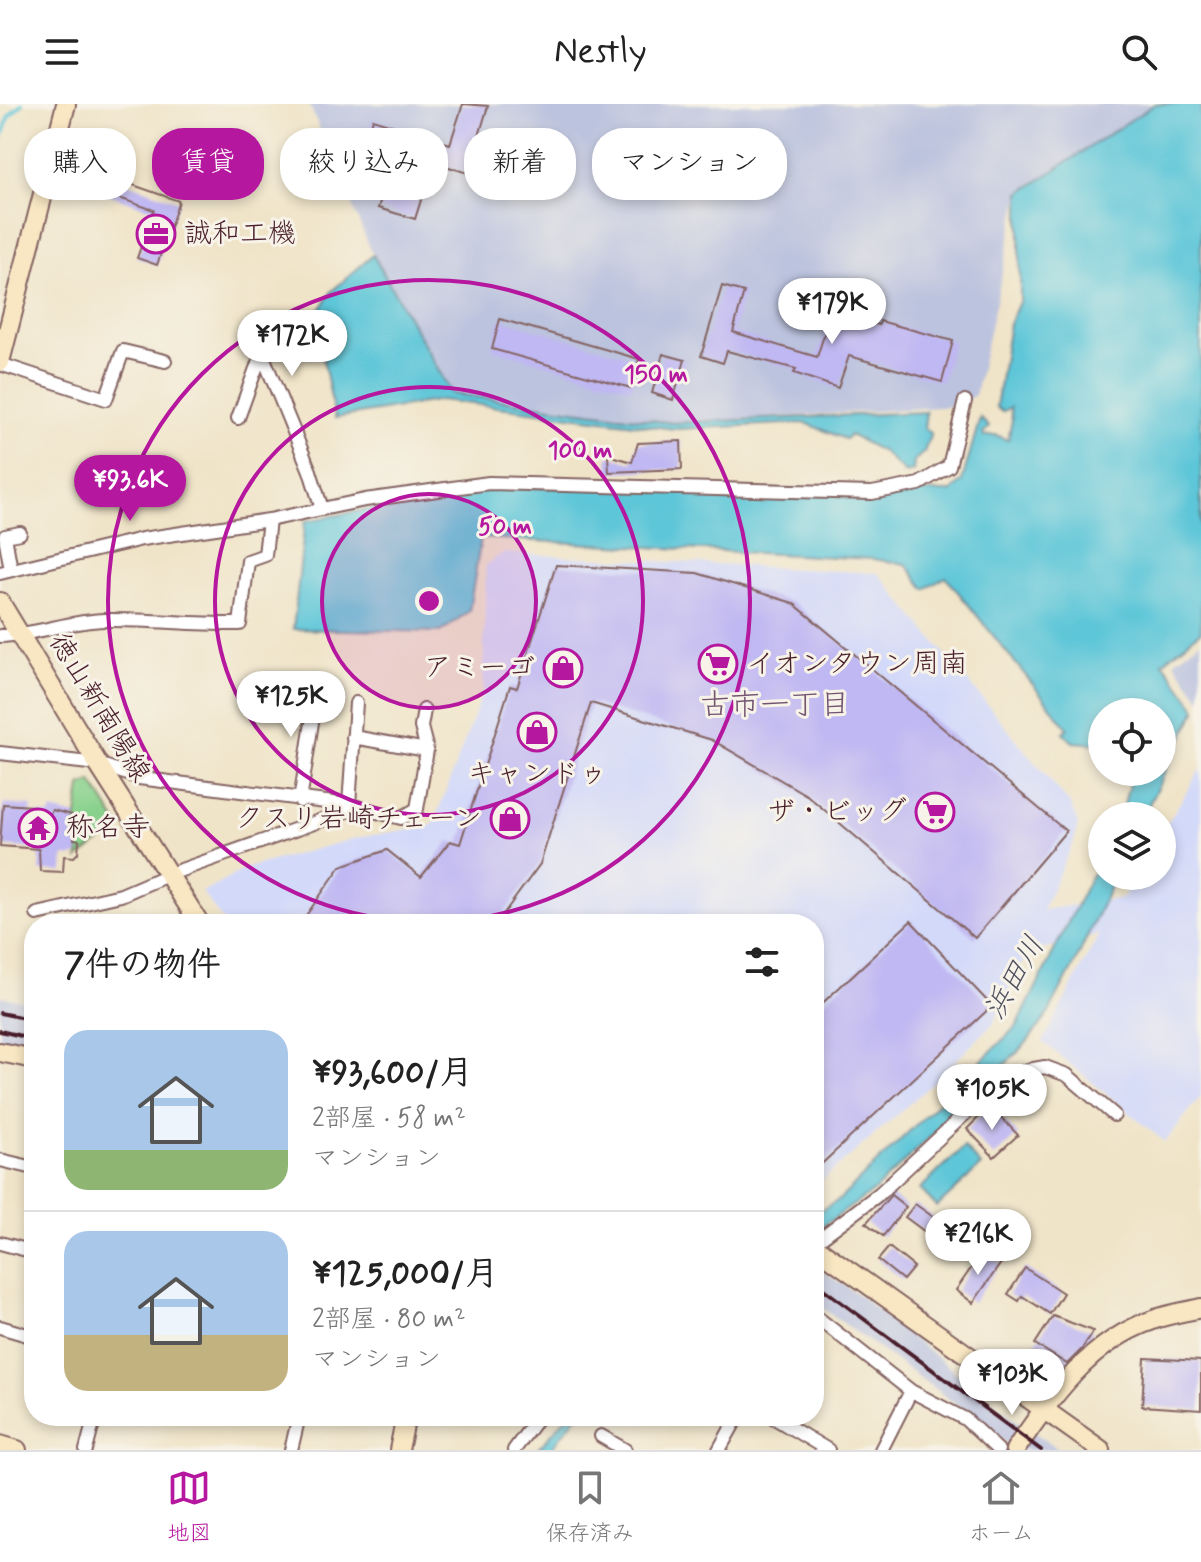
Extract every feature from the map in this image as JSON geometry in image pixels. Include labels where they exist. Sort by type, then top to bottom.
[{"type":"main road","points":[[0,363],[66,104]]},
{"type":"main road","name":"徳山新南陽線","points":[[0,602],[194,914]]},
{"type":"main road","points":[[0,1052],[24,1057]]},
{"type":"main road","points":[[824,1251],[1101,1450]]},
{"type":"main road","points":[[1015,1450],[1071,1376],[1111,1340],[1151,1320],[1201,1308]]},
{"type":"main road","points":[[399,1450],[404,1426]]},
{"type":"main road","points":[[0,1445],[17,1450]]},
{"type":"street","points":[[0,363],[106,399],[123,351],[165,361]]},
{"type":"street","points":[[238,418],[258,363],[265,361],[310,471],[322,509]]},
{"type":"street","points":[[20,533],[5,536],[5,572],[142,539],[269,520],[365,500],[489,483],[872,493],[919,484],[949,466],[965,401]]},
{"type":"street","points":[[0,636],[22,635],[102,620],[191,625],[240,624],[248,561],[265,555],[269,520]]},
{"type":"street","points":[[300,801],[318,683]]},
{"type":"street","points":[[354,806],[356,703]]},
{"type":"street","points":[[0,753],[98,764],[139,778],[354,806],[401,818],[417,809],[427,750],[421,727],[424,710]]},
{"type":"street","points":[[353,737],[427,750]]},
{"type":"street","points":[[37,914],[121,895],[354,806]]},
{"type":"street","points":[[824,1236],[879,1194],[999,1082],[1028,1070],[1045,1067],[1067,1075],[1114,1115]]},
{"type":"street","points":[[0,1160],[24,1166]]},
{"type":"street","points":[[0,1243],[24,1249]]},
{"type":"street","points":[[824,1323],[911,1391],[965,1419],[998,1450]]},
{"type":"street","points":[[0,1327],[24,1334]]},
{"type":"street","points":[[881,1450],[911,1391]]},
{"type":"street","points":[[86,1450],[92,1426]]},
{"type":"street","points":[[291,1450],[297,1426]]},
{"type":"street","points":[[514,1450],[532,1426]]},
{"type":"street","points":[[719,1450],[732,1426]]},
{"type":"street","points":[[788,1426],[828,1450]]},
{"type":"street","points":[[601,1436],[625,1450]]},
{"type":"shaded area","points":[[309,104],[1155,104],[1020,193],[975,395],[957,406],[676,423],[452,394],[373,255],[350,200],[448,200],[448,128],[319,128]]},
{"type":"shaded area","points":[[503,553],[878,573],[1070,804],[1078,824],[1074,841],[1042,910],[1122,898],[1127,890],[1176,890],[1176,809],[1201,768],[1201,1096],[1165,1142],[1043,1042],[1099,934],[1027,954],[993,1024],[935,1081],[824,1179],[824,914],[218,914],[202,892],[246,868],[356,838],[433,825],[483,692],[486,565]]},
{"type":"shaded area","points":[[1201,641],[1201,699],[1174,661]]},
{"type":"shaded area","points":[[0,996],[24,1001],[24,1046],[0,1040]]},
{"type":"shaded area","points":[[824,1272],[857,1294],[1018,1422],[1061,1450],[1015,1450],[824,1309]]},
{"type":"green space","points":[[92,782],[118,824],[109,829],[108,836],[78,859],[79,840],[74,839],[81,786]]},
{"type":"water","points":[[1155,104],[1201,104],[1201,631],[1163,662],[1197,709],[1176,751],[1176,698],[1088,698],[1088,743],[1073,742],[1063,732],[1068,728],[946,577],[925,589],[906,564],[872,559],[481,538],[469,611],[441,632],[293,629],[305,521],[489,487],[951,492],[962,481],[980,418],[989,427],[984,436],[996,435],[1008,440],[1012,420],[1010,407],[1002,412],[996,407],[1009,324],[1020,300],[1020,193]]},
{"type":"water","points":[[373,255],[452,394],[673,423],[926,412],[924,428],[931,433],[924,452],[914,461],[913,471],[905,473],[883,452],[850,435],[845,439],[806,423],[675,429],[441,400],[335,418],[315,318],[332,291]]},
{"type":"water","points":[[1128,786],[1158,786],[1150,802],[1124,802]]},
{"type":"water","points":[[1088,882],[1088,890],[1109,890],[1046,1018],[1022,1048],[875,1190],[824,1225],[824,1208],[839,1200],[1017,1026]]},
{"type":"water","points":[[964,1147],[981,1166],[937,1207],[920,1189]]},
{"type":"water","points":[[558,1426],[569,1426],[550,1450],[537,1450]]},
{"type":"building","points":[[463,104],[488,106],[481,128],[464,128],[464,172],[448,167],[450,144]]},
{"type":"building","points":[[373,119],[401,128],[370,128]]},
{"type":"building","name":"誠和工機","points":[[136,186],[152,192],[152,200],[179,201],[157,265],[137,258],[154,210],[125,200],[136,200]]},
{"type":"building","points":[[381,200],[421,200],[415,219],[378,208]]},
{"type":"building","points":[[722,286],[744,292],[733,332],[817,357],[832,310],[879,325],[880,321],[953,341],[942,382],[849,356],[838,388],[794,373],[796,369],[727,351],[723,363],[701,356]]},
{"type":"building","points":[[500,319],[639,359],[631,388],[492,349]]},
{"type":"building","points":[[663,354],[685,360],[673,400],[652,393]]},
{"type":"building","points":[[681,441],[682,469],[609,472],[608,455],[632,462],[638,443]]},
{"type":"building","points":[[556,565],[697,573],[793,603],[1066,831],[975,938],[808,796],[712,740],[591,703],[540,864],[503,914],[307,914],[341,866],[387,850],[421,877],[450,841],[460,844],[510,686],[517,688]]},
{"type":"building","name":"称名寺","points":[[3,804],[32,806],[31,814],[50,815],[52,810],[76,816],[74,839],[79,840],[78,853],[74,857],[64,856],[63,872],[40,871],[39,849],[0,846]]},
{"type":"building","points":[[911,921],[992,1006],[824,1162],[824,1002]]},
{"type":"building","points":[[990,1106],[1018,1135],[994,1157],[967,1129]]},
{"type":"building","points":[[891,1195],[906,1207],[883,1236],[866,1223]]},
{"type":"building","points":[[915,1204],[946,1226],[936,1240],[905,1217]]},
{"type":"building","points":[[889,1247],[914,1267],[903,1280],[878,1260]]},
{"type":"building","points":[[983,1251],[1001,1263],[973,1303],[956,1290]]},
{"type":"building","points":[[1025,1268],[1063,1293],[1050,1314],[1022,1296],[1019,1301],[1008,1294]]},
{"type":"building","points":[[1053,1316],[1093,1331],[1082,1349],[1067,1364],[1035,1344]]},
{"type":"building","points":[[1145,1358],[1201,1361],[1201,1410],[1142,1406]]},
{"type":"waterway","points":[[0,144],[9,116],[22,104]]},
{"type":"railway","points":[[0,1013],[24,1018]]},
{"type":"railway","points":[[0,1031],[24,1037]]},
{"type":"railway","points":[[824,1289],[1041,1450]]},
{"type":"place","name":"誠和工機","points":[[156,234]]},
{"type":"place","name":"イオンタウン周南","points":[[718,664]]},
{"type":"place","name":"アミーゴ","points":[[563,668]]},
{"type":"place","name":"キャンドゥ","points":[[537,732]]},
{"type":"place","name":"ザ・ビッグ","points":[[935,812]]},
{"type":"place","name":"クスリ岩崎チェーン","points":[[510,819]]},
{"type":"place","name":"称名寺","points":[[38,828]]},
{"type":"district","name":"古市一丁目","points":[[775,705]]},
{"type":"water label","name":"浜田川","points":[[1015,978]]}]
